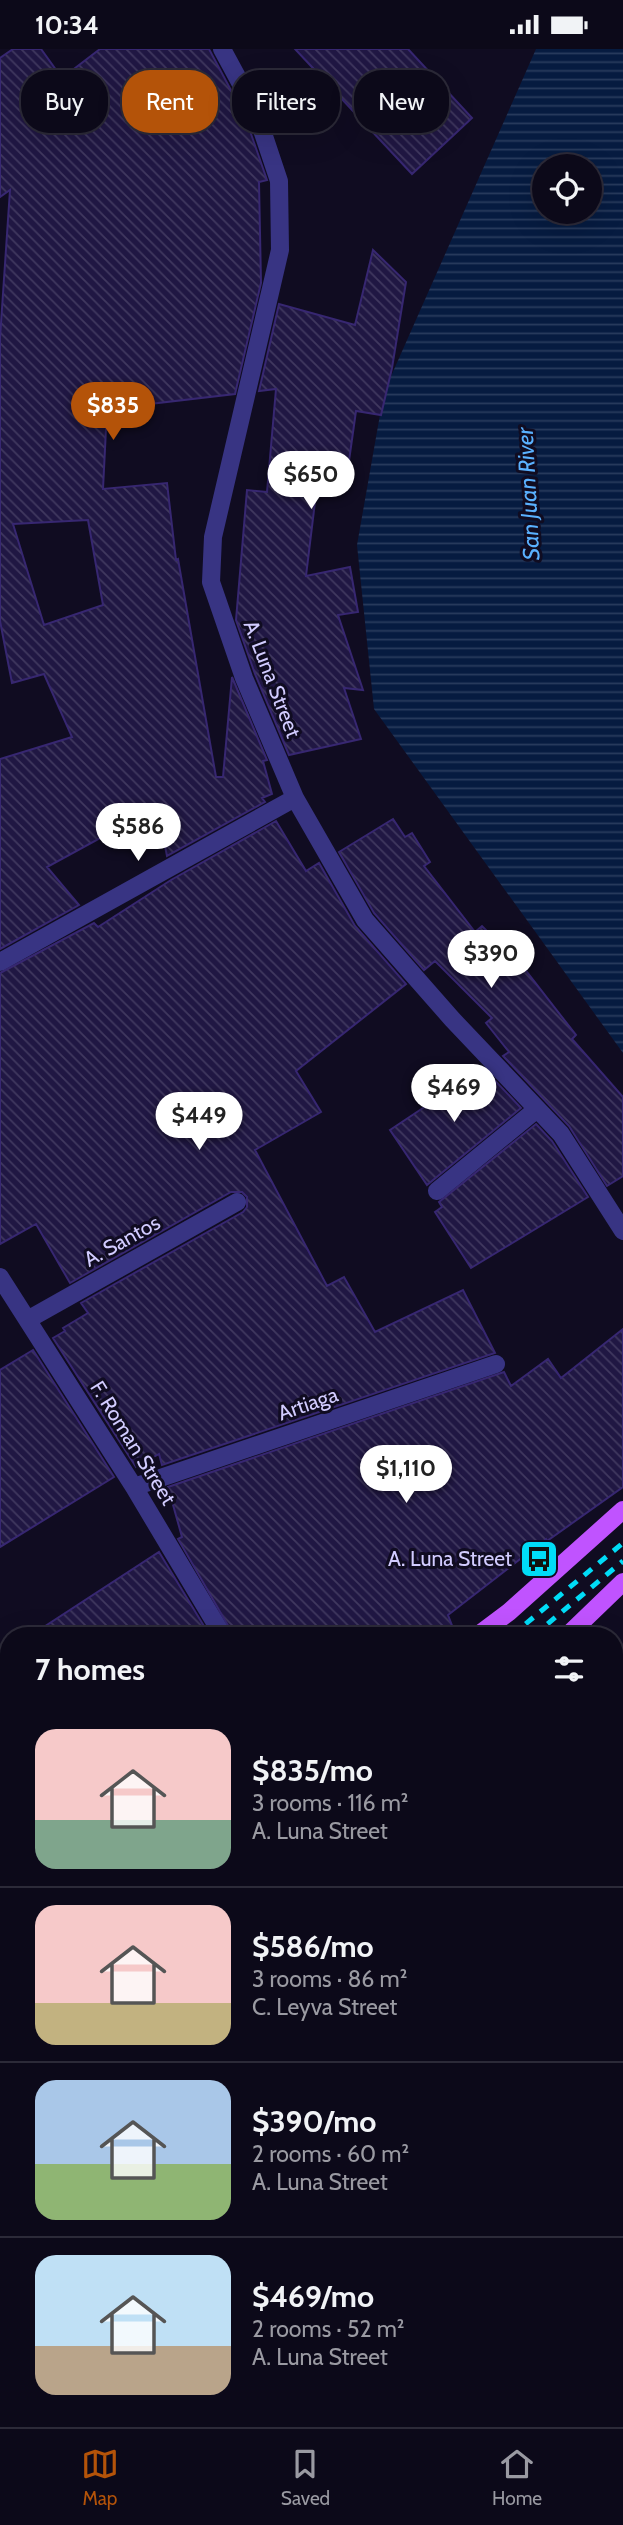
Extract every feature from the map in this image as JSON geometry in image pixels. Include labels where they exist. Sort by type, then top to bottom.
[{"type":"main road","points":[[489,1627],[623,1510]]},
{"type":"main road","points":[[577,1627],[623,1583]]},
{"type":"street","name":"A. Luna Street","points":[[222,49],[256,112],[279,181],[281,250],[213,537],[211,582],[244,678],[295,798],[365,920],[452,1019],[561,1134],[623,1231]]},
{"type":"street","points":[[0,962],[295,798]]},
{"type":"street","points":[[437,1191],[537,1109]]},
{"type":"street","name":"A. Santos","points":[[29,1319],[237,1202]]},
{"type":"street","name":"F. Roman Street","points":[[0,1277],[134,1487],[218,1627]]},
{"type":"street","name":"Artiaga","points":[[134,1487],[496,1364]]},
{"type":"water","name":"San Juan River","points":[[536,49],[623,49],[623,1053],[374,709],[357,545],[384,392]]},
{"type":"building","points":[[13,49],[41,49],[56,70],[21,70],[21,133],[108,133],[108,70],[72,70],[100,49],[209,49],[232,92],[232,133],[251,133],[267,180],[259,182],[261,283],[235,394],[107,409],[103,489],[167,483],[176,560],[178,559],[216,777],[223,777],[232,677],[267,760],[263,761],[272,794],[262,798],[265,802],[167,856],[157,807],[47,867],[79,905],[0,949],[0,759],[72,737],[44,674],[12,683],[0,621],[0,338],[10,190],[0,197],[0,58]],"holes":[[[88,520],[103,605],[44,625],[13,524]]]},
{"type":"building","points":[[295,49],[408,49],[427,70],[354,70],[354,112],[340,97],[340,70],[315,70]]},
{"type":"building","points":[[449,93],[472,118],[412,174],[374,133],[449,133]]},
{"type":"building","points":[[373,250],[406,282],[392,368],[381,415],[356,411],[348,468],[320,461],[306,576],[350,567],[358,612],[338,615],[363,690],[344,688],[361,739],[289,755],[236,620],[247,490],[267,492],[276,389],[259,391],[279,304],[355,325]]},
{"type":"building","points":[[393,819],[405,837],[412,833],[430,862],[424,866],[475,932],[482,926],[523,967],[576,1035],[572,1039],[623,1097],[623,1176],[607,1186],[569,1126],[503,1056],[509,1052],[486,1023],[492,1018],[435,961],[424,970],[374,913],[339,852]]},
{"type":"building","points":[[276,821],[306,871],[319,863],[355,926],[406,984],[296,1071],[321,1112],[255,1150],[327,1286],[344,1277],[375,1332],[463,1290],[495,1353],[162,1465],[159,1454],[136,1467],[53,1338],[65,1331],[63,1328],[88,1313],[81,1303],[243,1212],[247,1207],[247,1197],[242,1192],[231,1192],[70,1283],[36,1224],[0,1244],[0,973],[94,923],[98,927],[171,880]]},
{"type":"building","points":[[483,1068],[521,1108],[427,1185],[390,1130]]},
{"type":"building","points":[[536,1124],[552,1141],[588,1197],[471,1268],[435,1212],[442,1207],[439,1202]]},
{"type":"building","points":[[623,1329],[623,1487],[547,1541],[546,1539],[448,1615],[453,1627],[229,1627],[178,1539],[182,1537],[168,1487],[504,1372],[511,1386],[548,1359],[561,1378]]},
{"type":"building","points":[[33,1350],[114,1477],[0,1547],[0,1370]]},
{"type":"building","points":[[159,1552],[205,1627],[44,1627]]},
{"type":"railway","points":[[522,1627],[623,1543]]},
{"type":"railway","points":[[544,1627],[623,1561]]},
{"type":"place","name":"A. Luna Street","points":[[539,1559]]}]
